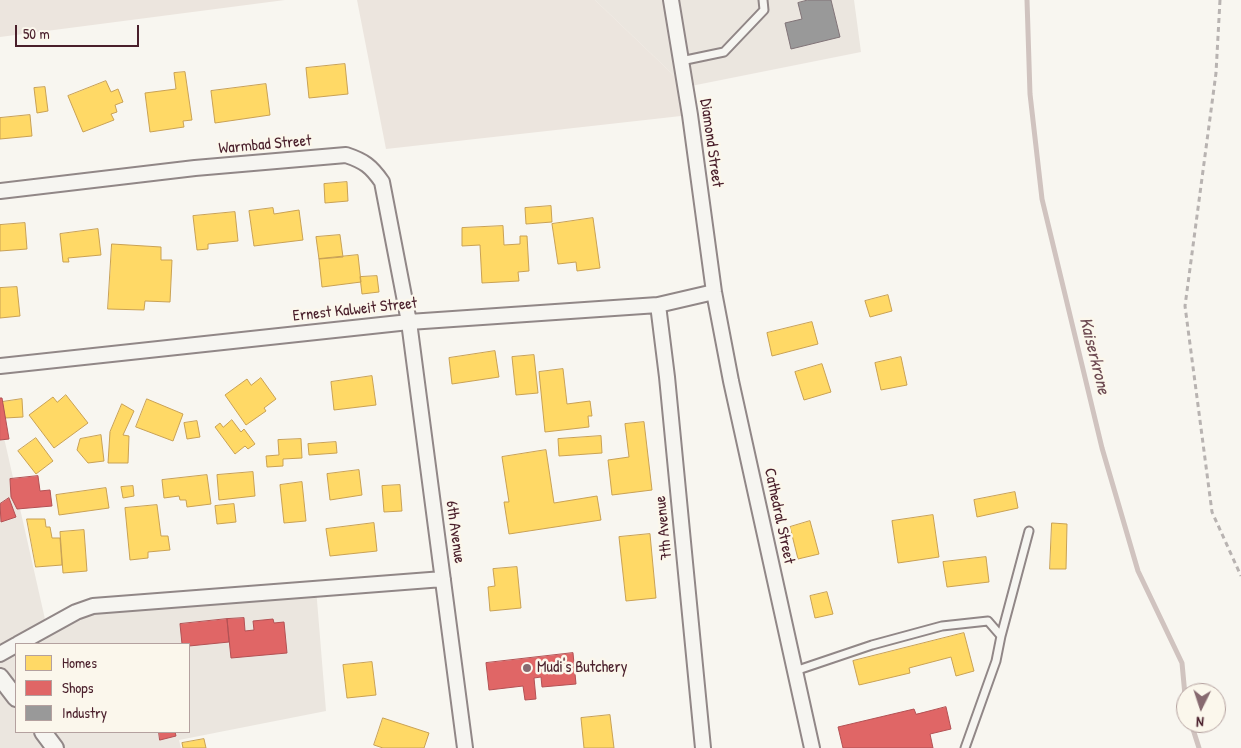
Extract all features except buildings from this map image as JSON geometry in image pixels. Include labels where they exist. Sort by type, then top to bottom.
[{"type":"street","name":"Diamond Street","points":[[671,0],[690,115],[714,292]]},
{"type":"street","name":"Warmbad Street","points":[[0,191],[195,168],[346,155],[361,160],[373,169],[382,182],[409,322]]},
{"type":"street","name":"Ernest Kalweit Street","points":[[0,366],[409,322],[658,305],[714,292]]},
{"type":"street","name":"Cathedral Street","points":[[714,292],[731,381],[812,748]]},
{"type":"street","name":"7th Avenue","points":[[658,305],[668,387],[703,748]]},
{"type":"street","name":"6th Avenue","points":[[409,322],[465,748]]},
{"type":"street","points":[[21,643],[76,612],[93,606],[443,579]]},
{"type":"street","points":[[0,654],[15,646]]},
{"type":"street","points":[[0,677],[15,697]]},
{"type":"street","points":[[44,733],[55,748]]},
{"type":"lane","points":[[681,61],[724,52],[764,10],[763,0]]},
{"type":"lane","points":[[965,748],[996,661],[1030,531]]},
{"type":"lane","points":[[795,671],[872,645],[942,626],[988,621],[1001,636]]},
{"type":"path","points":[[1220,0],[1216,74],[1185,306],[1212,512],[1241,576]]},
{"type":"shaded area","points":[[0,0],[285,0],[0,37]]},
{"type":"shaded area","points":[[357,0],[595,0],[686,87],[690,115],[386,149]]},
{"type":"shaded area","points":[[595,0],[854,0],[861,52],[686,87]]},
{"type":"shaded area","points":[[0,420],[47,628],[76,612],[316,588],[326,711],[179,740],[181,748],[0,748]]},
{"type":"waterway","name":"Kaiserkrone","points":[[1027,0],[1030,94],[1042,199],[1102,448],[1138,571],[1182,663],[1184,683]]},
{"type":"waterway","name":"Kaiserkrone","points":[[1194,733],[1199,748]]},
{"type":"place","name":"Mudi's Butchery","points":[[527,668]]}]
